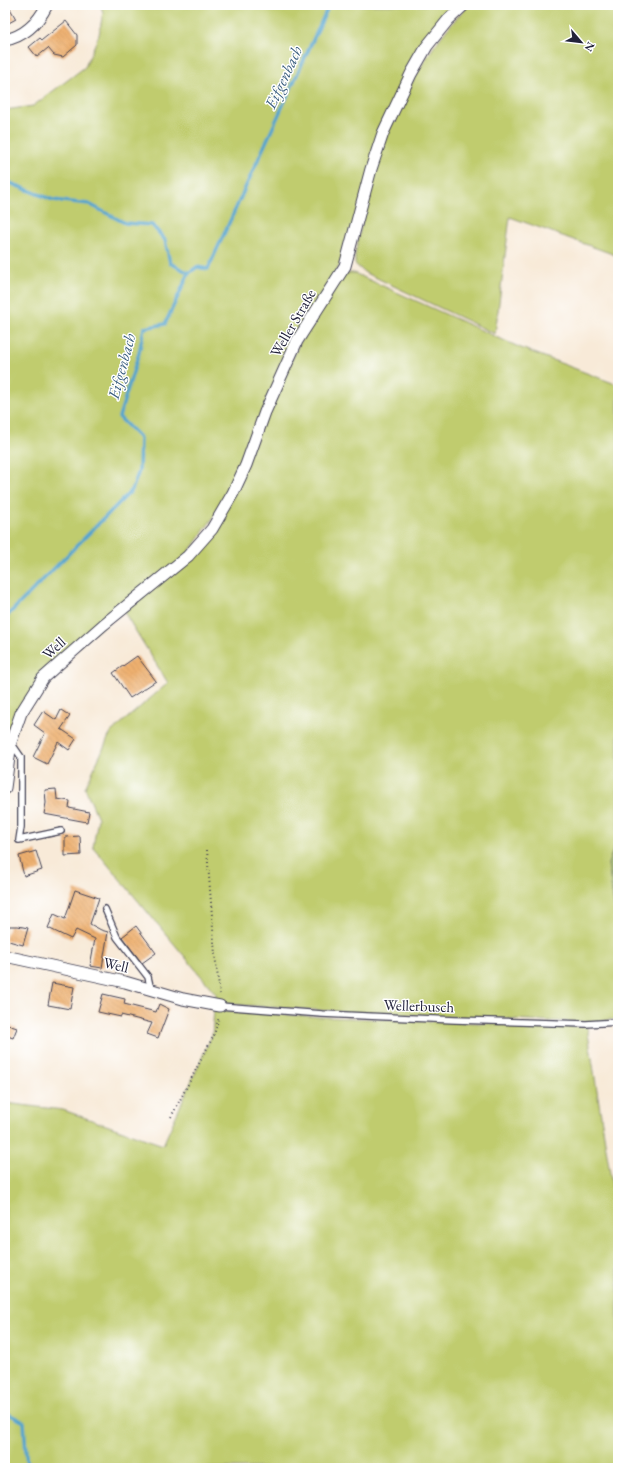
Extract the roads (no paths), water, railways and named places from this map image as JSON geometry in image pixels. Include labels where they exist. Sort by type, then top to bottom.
[{"type":"street","points":[[5,40],[24,33],[41,18],[47,5]]},
{"type":"street","name":"Weller Straße","points":[[103,625],[188,556],[212,529],[233,494],[246,465],[265,412],[297,341],[345,266],[370,169],[383,133],[410,74],[448,20],[464,5]]},
{"type":"street","name":"Well","points":[[5,788],[11,742],[21,713],[44,678],[103,625]]},
{"type":"street","name":"Well","points":[[5,956],[125,982],[183,999],[220,1006]]},
{"type":"lane","points":[[11,742],[21,757],[21,827],[19,840],[61,832]]},
{"type":"lane","points":[[105,909],[116,937],[148,977],[151,990]]},
{"type":"lane","name":"Wellerbusch","points":[[220,1006],[322,1014],[431,1019],[586,1024],[618,1022]]},
{"type":"waterway","name":"Eifgenbach","points":[[5,618],[132,490],[139,471],[140,438],[119,417],[139,353],[144,328],[165,324],[189,273],[197,267],[208,269],[329,5]]},
{"type":"waterway","points":[[5,181],[53,200],[89,204],[125,223],[152,225],[165,240],[170,263],[189,273]]},
{"type":"waterway","name":"Eifgenbach","points":[[5,1412],[24,1422],[27,1468]]}]
